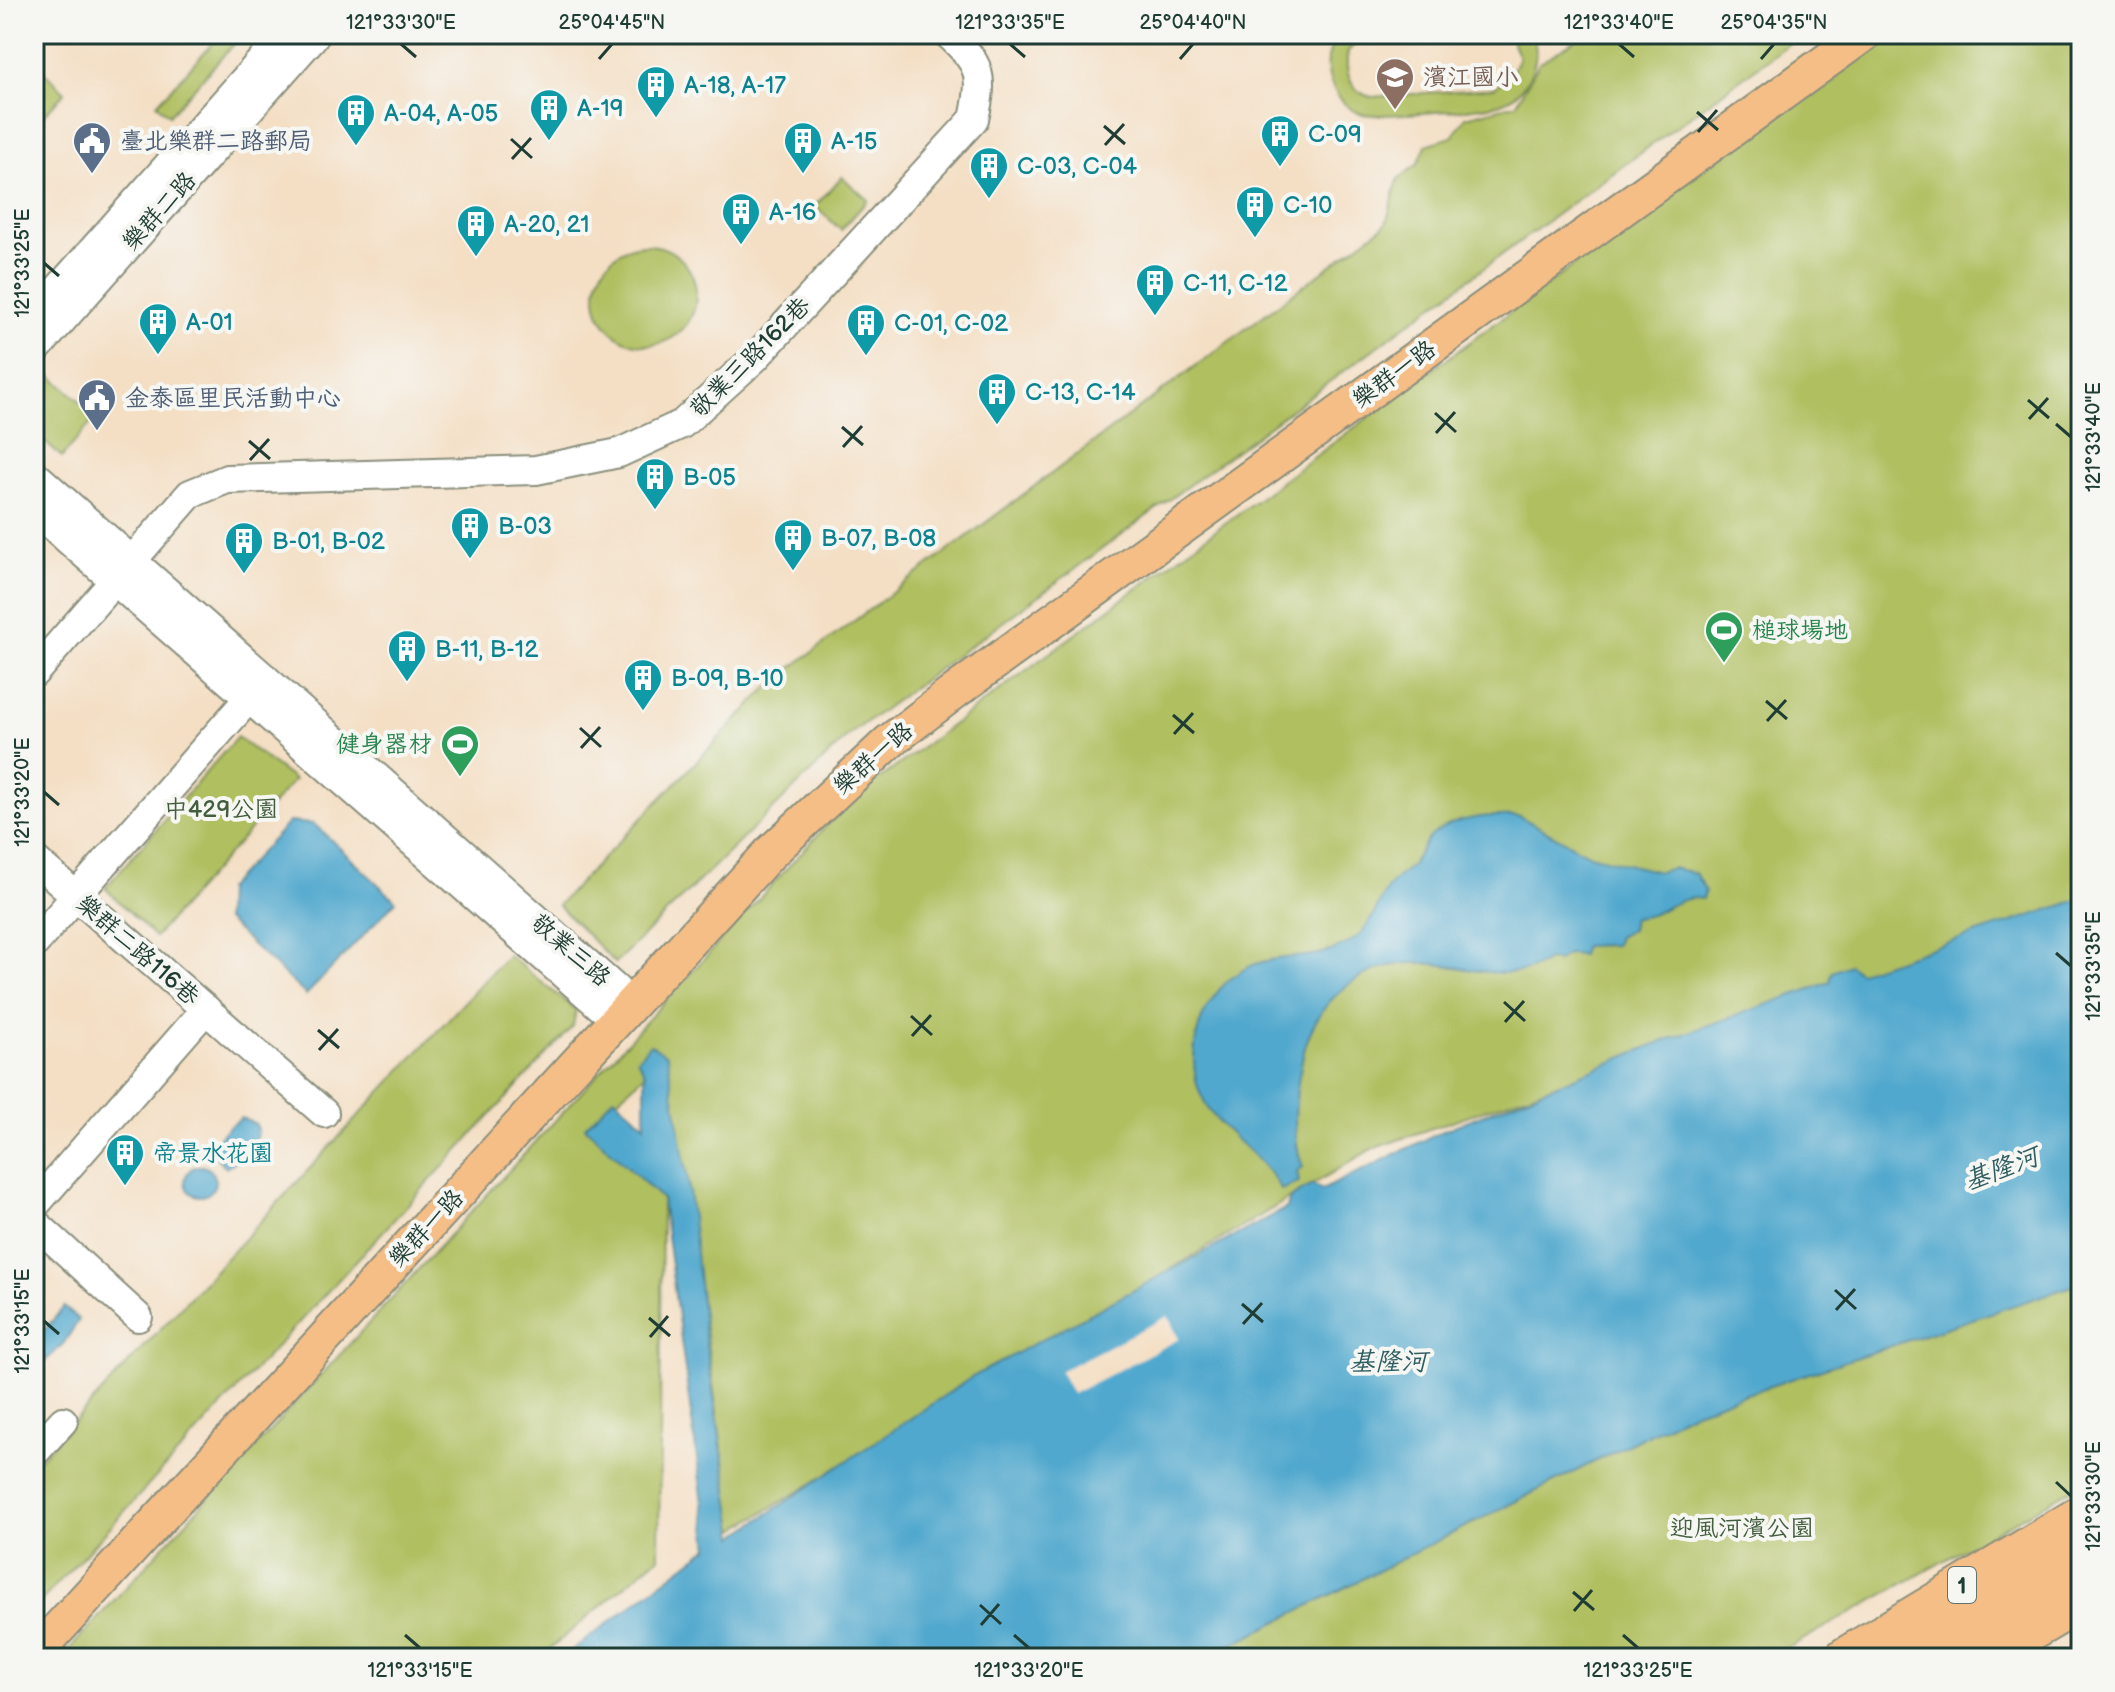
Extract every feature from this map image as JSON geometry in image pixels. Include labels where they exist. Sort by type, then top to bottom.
[{"type":"highway","name":"1","points":[[1845,1658],[2081,1516]]},
{"type":"highway","name":"1","points":[[1917,1658],[2081,1560]]},
{"type":"highway","points":[[1984,1658],[2081,1601]]},
{"type":"main road","name":"樂群一路","points":[[34,1655],[614,1003],[756,837],[876,725],[1828,34]]},
{"type":"main road","name":"樂群一路","points":[[34,1623],[614,1003],[889,742],[1864,34]]},
{"type":"street","name":"樂群二路","points":[[34,316],[285,34]]},
{"type":"street","name":"樂群二路","points":[[34,352],[316,34]]},
{"type":"street","name":"敬業三路162巷","points":[[34,673],[190,494],[227,479],[536,470],[619,453],[682,424],[755,358],[974,119],[981,88],[972,56],[948,34]]},
{"type":"street","name":"敬業三路","points":[[34,474],[122,571],[249,698],[614,1003]]},
{"type":"street","name":"敬業三路","points":[[34,510],[122,571],[614,1003]]},
{"type":"street","points":[[34,944],[249,698]]},
{"type":"street","name":"樂群二路116巷","points":[[34,859],[324,1113]]},
{"type":"street","points":[[34,1206],[206,1009]]},
{"type":"street","points":[[34,1222],[138,1317]]},
{"type":"street","points":[[34,1453],[63,1421]]},
{"type":"green space","points":[[221,34],[243,34],[169,115],[157,104]]},
{"type":"green space","points":[[1345,34],[1365,34],[1348,51],[1347,66],[1350,80],[1358,91],[1372,97],[1494,88],[1510,75],[1519,57],[1509,34],[1532,34],[1534,65],[1525,84],[1501,103],[1429,112],[1369,115],[1348,106],[1331,84],[1329,54],[1333,45]]},
{"type":"green space","points":[[1585,34],[1802,34],[849,735],[615,963],[558,905],[775,680],[1386,224],[1398,179],[1418,164],[1426,145],[1452,137],[1466,117],[1516,104],[1539,63]]},
{"type":"green space","points":[[1886,34],[2081,34],[2081,901],[1372,1149],[734,1530],[666,1056],[586,1127],[662,1199],[659,1557],[539,1658],[61,1658],[847,803]]},
{"type":"green space","points":[[34,63],[65,92],[34,126]]},
{"type":"green space","points":[[842,177],[868,200],[841,230],[815,206]]},
{"type":"green space","points":[[646,245],[665,249],[681,260],[692,276],[696,295],[692,314],[681,330],[665,341],[646,345],[627,341],[611,330],[600,314],[596,295],[600,276],[611,260],[627,249]]},
{"type":"green space","points":[[50,375],[97,416],[62,457],[34,433],[34,394]]},
{"type":"green space","name":"中429公園","points":[[237,737],[294,780],[155,937],[105,888]]},
{"type":"green space","points":[[508,955],[576,1010],[573,1026],[34,1609],[34,1465]]},
{"type":"green space","name":"迎風河濱公園","points":[[2081,1283],[2081,1484],[1770,1658],[1205,1658],[1695,1411]]},
{"type":"water","points":[[1519,816],[1590,855],[1659,872],[1672,868],[1695,873],[1705,891],[1702,899],[1683,900],[1651,915],[1633,918],[1631,930],[1618,937],[1615,945],[1584,946],[1581,955],[1567,954],[1558,961],[1547,960],[1522,971],[1492,972],[1411,963],[1388,966],[1349,985],[1332,999],[1309,1037],[1302,1060],[1295,1114],[1296,1142],[1303,1167],[1297,1171],[1299,1182],[1281,1190],[1270,1173],[1214,1117],[1204,1101],[1196,1081],[1194,1058],[1206,1009],[1226,983],[1254,965],[1326,952],[1357,937],[1370,922],[1391,884],[1411,865],[1429,838],[1441,829],[1474,818]]},
{"type":"water","points":[[289,822],[314,824],[396,901],[306,995],[225,919],[226,889]]},
{"type":"water","name":"基隆河","points":[[2081,899],[2081,1283],[1695,1411],[1205,1658],[562,1658],[709,1547],[662,1199],[585,1127],[614,1097],[645,1125],[645,1073],[637,1059],[650,1044],[667,1055],[688,1181],[706,1345],[735,1536],[972,1377],[1287,1208],[1290,1198],[1312,1185],[1322,1190],[1447,1129],[1653,1045],[1830,982],[1832,972],[1849,965],[1860,972]]},
{"type":"water","points":[[242,1118],[256,1124],[256,1137],[244,1155],[226,1167],[211,1152],[223,1132]]},
{"type":"water","points":[[200,1166],[210,1171],[215,1181],[210,1191],[200,1196],[190,1191],[185,1181],[190,1171]]},
{"type":"water","points":[[64,1307],[79,1320],[63,1344],[34,1372],[34,1342]]},
{"type":"pier","points":[[1168,1316],[1179,1339],[1072,1394],[1060,1371]]},
{"type":"place","name":"濱江國小","points":[[1395,111]]},
{"type":"place","name":"A-18, A-17","points":[[656,119]]},
{"type":"place","name":"A-19","points":[[549,142]]},
{"type":"place","name":"A-04, A-05","points":[[356,147]]},
{"type":"place","name":"C-09","points":[[1280,168]]},
{"type":"place","name":"臺北樂群二路郵局","points":[[92,175]]},
{"type":"place","name":"A-15","points":[[803,175]]},
{"type":"place","name":"C-03, C-04","points":[[989,200]]},
{"type":"place","name":"C-10","points":[[1255,239]]},
{"type":"place","name":"A-16","points":[[741,246]]},
{"type":"place","name":"A-20, 21","points":[[476,258]]},
{"type":"place","name":"C-11, C-12","points":[[1155,317]]},
{"type":"place","name":"A-01","points":[[158,356]]},
{"type":"place","name":"C-01, C-02","points":[[866,357]]},
{"type":"place","name":"C-13, C-14","points":[[997,426]]},
{"type":"place","name":"金泰區里民活動中心","points":[[97,432]]},
{"type":"place","name":"B-05","points":[[655,511]]},
{"type":"place","name":"B-03","points":[[470,560]]},
{"type":"place","name":"B-07, B-08","points":[[793,572]]},
{"type":"place","name":"B-01, B-02","points":[[244,575]]},
{"type":"place","name":"槌球場地","points":[[1724,664]]},
{"type":"place","name":"B-11, B-12","points":[[407,683]]},
{"type":"place","name":"B-09, B-10","points":[[643,712]]},
{"type":"place","name":"健身器材","points":[[460,778]]},
{"type":"place","name":"帝景水花園","points":[[125,1187]]}]
